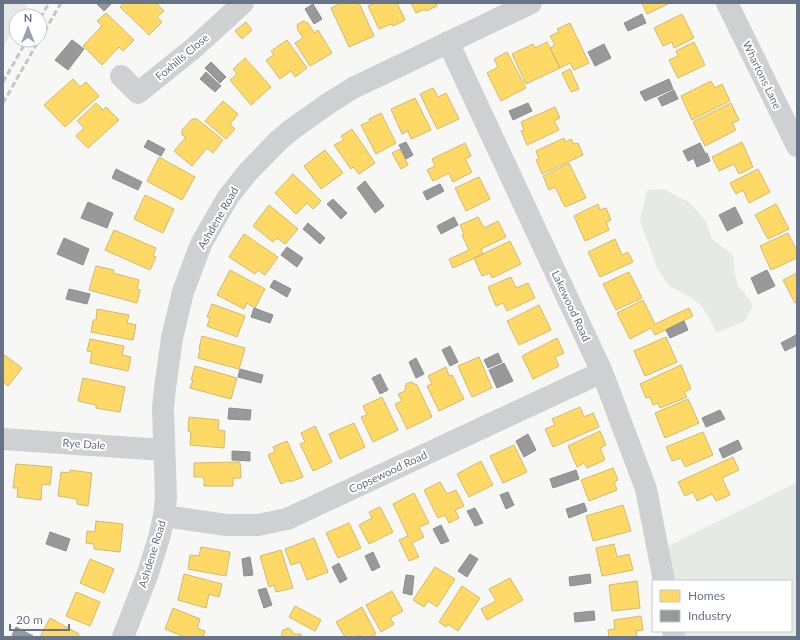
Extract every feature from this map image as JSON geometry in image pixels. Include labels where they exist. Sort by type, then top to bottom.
[{"type":"street","name":"Foxhills Close","points":[[121,76],[138,94],[195,47],[243,3]]},
{"type":"street","name":"Ashdene Road","points":[[123,637],[148,574],[164,516],[166,498],[163,408],[175,323],[201,244],[228,197],[248,172],[278,141],[329,103],[353,88],[532,3]]},
{"type":"street","name":"Whartons Lane","points":[[727,3],[797,146]]},
{"type":"street","name":"Lakewood Road","points":[[448,42],[602,372],[646,489],[664,580]]},
{"type":"street","name":"Copsewood Road","points":[[164,516],[227,525],[258,526],[287,519],[602,372]]},
{"type":"street","name":"Rye Dale","points":[[3,439],[164,450]]},
{"type":"shaded area","points":[[3,3],[29,3],[26,8],[8,8],[8,39],[3,48]]},
{"type":"shaded area","points":[[664,189],[689,202],[706,221],[712,239],[733,255],[738,285],[753,305],[745,321],[717,333],[702,306],[688,296],[669,286],[657,268],[640,220],[647,190]]},
{"type":"shaded area","points":[[797,482],[797,637],[674,637],[673,632],[792,632],[792,580],[664,580],[658,551]]},
{"type":"building: Homes","points":[[124,3],[156,3],[164,11],[157,17],[162,22],[149,35],[120,7]]},
{"type":"building: Homes","points":[[341,3],[359,3],[374,36],[349,47],[331,8]]},
{"type":"building: Homes","points":[[375,3],[397,3],[405,20],[393,26],[391,24],[379,29],[368,6]]},
{"type":"building: Homes","points":[[411,3],[436,3],[437,6],[426,11],[425,9],[416,13]]},
{"type":"building: Homes","points":[[642,3],[670,3],[647,14]]},
{"type":"building: Homes","points":[[106,13],[134,40],[123,51],[119,47],[102,65],[83,46],[102,26],[97,21]]},
{"type":"building: Homes","points":[[682,14],[694,38],[674,48],[672,42],[663,46],[654,28]]},
{"type":"building: Homes","points":[[303,21],[308,23],[314,33],[318,30],[332,53],[310,66],[295,43],[303,38],[297,25]]},
{"type":"building: Homes","points":[[246,22],[252,30],[242,39],[235,31]]},
{"type":"building: Homes","points":[[570,23],[589,63],[574,70],[570,63],[560,68],[550,48],[555,45],[550,36],[559,32],[557,29]]},
{"type":"building: Homes","points":[[287,40],[307,68],[295,77],[291,71],[280,79],[266,60],[274,55],[271,51]]},
{"type":"building: Homes","points":[[547,42],[560,68],[526,84],[512,54],[533,44],[535,48]]},
{"type":"building: Homes","points":[[694,42],[705,65],[678,78],[669,60],[678,56],[676,51]]},
{"type":"building: Homes","points":[[507,52],[526,88],[501,101],[487,73],[498,67],[494,59]]},
{"type":"building: Homes","points":[[245,58],[271,87],[251,105],[230,80],[237,74],[233,69]]},
{"type":"building: Homes","points":[[570,69],[579,89],[571,92],[562,73]]},
{"type":"building: Homes","points":[[73,79],[80,87],[86,82],[99,96],[65,127],[44,105]]},
{"type":"building: Homes","points":[[711,81],[715,88],[722,84],[730,101],[692,120],[681,96]]},
{"type":"building: Homes","points":[[433,88],[438,97],[446,93],[459,119],[437,129],[420,94]]},
{"type":"building: Homes","points":[[415,98],[431,130],[411,139],[408,131],[402,134],[391,109]]},
{"type":"building: Homes","points":[[223,101],[238,114],[230,124],[235,129],[226,139],[205,121]]},
{"type":"building: Homes","points":[[96,103],[103,110],[106,107],[119,120],[88,148],[76,136],[84,128],[77,121]]},
{"type":"building: Homes","points":[[731,103],[739,120],[732,123],[736,130],[705,146],[693,122]]},
{"type":"building: Homes","points":[[555,107],[560,118],[554,121],[559,130],[527,145],[521,131],[524,130],[521,122]]},
{"type":"building: Homes","points":[[381,113],[396,143],[376,154],[361,125],[370,121],[369,119]]},
{"type":"building: Homes","points":[[192,119],[197,119],[223,140],[213,153],[207,148],[192,166],[174,151],[186,137],[182,135],[182,130]]},
{"type":"building: Homes","points":[[352,129],[375,163],[359,174],[353,167],[351,169],[334,145],[344,140],[341,136]]},
{"type":"building: Homes","points":[[564,138],[565,142],[571,139],[574,144],[578,143],[583,155],[542,174],[536,160],[539,159],[536,151]]},
{"type":"building: Homes","points":[[742,142],[753,167],[739,174],[734,164],[719,171],[712,157]]},
{"type":"building: Homes","points":[[465,143],[471,156],[465,159],[472,172],[453,182],[449,173],[433,181],[427,170],[435,166],[432,159]]},
{"type":"building: Homes","points":[[400,149],[408,165],[401,169],[392,153]]},
{"type":"building: Homes","points":[[325,150],[343,173],[321,189],[304,166]]},
{"type":"building: Homes","points":[[159,157],[195,177],[182,200],[147,181]]},
{"type":"building: Homes","points":[[569,163],[586,198],[565,207],[555,187],[549,190],[543,176]]},
{"type":"building: Homes","points":[[758,169],[770,192],[749,203],[743,190],[736,194],[730,183]]},
{"type":"building: Homes","points":[[293,174],[321,201],[313,209],[307,203],[296,214],[275,193]]},
{"type":"building: Homes","points":[[479,177],[490,199],[466,211],[455,188]]},
{"type":"building: Homes","points":[[145,195],[174,209],[163,233],[134,219]]},
{"type":"building: Homes","points":[[598,204],[600,210],[606,208],[611,220],[606,222],[609,230],[585,241],[574,216]]},
{"type":"building: Homes","points":[[776,204],[789,229],[768,239],[755,215]]},
{"type":"building: Homes","points":[[269,205],[298,229],[285,244],[277,238],[273,242],[253,226]]},
{"type":"building: Homes","points":[[478,217],[484,228],[498,221],[506,237],[481,249],[483,254],[453,268],[449,259],[469,250],[462,235],[464,234],[460,225]]},
{"type":"building: Homes","points":[[114,230],[156,248],[153,256],[156,257],[150,270],[105,250]]},
{"type":"building: Homes","points":[[788,233],[797,251],[797,258],[771,270],[760,246]]},
{"type":"building: Homes","points":[[244,234],[278,257],[265,275],[258,270],[255,274],[229,257]]},
{"type":"building: Homes","points":[[615,239],[622,255],[628,252],[633,262],[600,277],[588,252]]},
{"type":"building: Homes","points":[[510,241],[521,264],[492,278],[490,273],[482,276],[474,258]]},
{"type":"building: Homes","points":[[96,266],[114,270],[113,273],[139,280],[137,289],[140,290],[137,303],[89,290]]},
{"type":"building: Homes","points":[[230,270],[265,289],[255,308],[247,303],[244,309],[217,295]]},
{"type":"building: Homes","points":[[629,272],[642,298],[616,310],[603,284]]},
{"type":"building: Homes","points":[[797,273],[797,302],[795,303],[783,280]]},
{"type":"building: Homes","points":[[511,277],[516,288],[528,283],[535,298],[507,311],[503,303],[496,306],[488,287]]},
{"type":"building: Homes","points":[[643,300],[655,324],[689,308],[693,316],[655,335],[651,328],[630,339],[617,313]]},
{"type":"building: Homes","points":[[212,304],[245,316],[237,337],[207,326],[210,318],[207,317]]},
{"type":"building: Homes","points":[[539,305],[551,330],[519,345],[507,321]]},
{"type":"building: Homes","points":[[97,309],[129,315],[127,323],[136,325],[133,340],[91,332],[93,320],[96,320]]},
{"type":"building: Homes","points":[[202,336],[245,348],[239,369],[198,358]]},
{"type":"building: Homes","points":[[666,337],[677,362],[645,376],[634,351]]},
{"type":"building: Homes","points":[[557,338],[564,353],[555,357],[559,366],[533,379],[522,356]]},
{"type":"building: Homes","points":[[90,339],[124,346],[122,355],[131,357],[128,371],[90,363],[92,352],[87,351]]},
{"type":"building: Homes","points":[[3,354],[22,368],[8,386],[3,382]]},
{"type":"building: Homes","points":[[479,357],[492,388],[472,397],[458,366]]},
{"type":"building: Homes","points":[[681,365],[691,389],[684,392],[687,397],[660,408],[658,403],[653,405],[650,397],[646,398],[640,384]]},
{"type":"building: Homes","points":[[195,366],[237,378],[231,399],[190,388]]},
{"type":"building: Homes","points":[[446,367],[449,376],[452,375],[464,399],[439,411],[427,386],[432,384],[428,376]]},
{"type":"building: Homes","points":[[83,378],[125,387],[120,412],[96,408],[96,405],[78,401]]},
{"type":"building: Homes","points":[[411,382],[417,385],[432,417],[407,429],[395,404],[402,401],[398,394],[405,391],[406,384]]},
{"type":"building: Homes","points":[[382,397],[398,430],[373,442],[361,417],[367,415],[363,406]]},
{"type":"building: Homes","points":[[688,399],[699,423],[665,438],[655,413]]},
{"type":"building: Homes","points":[[580,407],[584,417],[593,413],[599,427],[553,447],[545,429],[555,425],[552,419]]},
{"type":"building: Homes","points":[[189,417],[219,420],[218,430],[225,431],[224,448],[190,445],[191,432],[188,431]]},
{"type":"building: Homes","points":[[354,423],[365,447],[340,459],[329,434]]},
{"type":"building: Homes","points":[[315,426],[332,462],[313,471],[300,444],[305,442],[301,433]]},
{"type":"building: Homes","points":[[600,431],[606,445],[600,448],[605,460],[587,468],[584,463],[577,467],[568,446]]},
{"type":"building: Homes","points":[[703,432],[713,455],[685,467],[681,458],[672,461],[666,447]]},
{"type":"building: Homes","points":[[287,441],[303,477],[290,482],[289,480],[281,484],[268,455],[275,452],[273,447]]},
{"type":"building: Homes","points":[[514,445],[527,472],[503,483],[490,456]]},
{"type":"building: Homes","points":[[733,457],[739,470],[722,478],[730,495],[716,501],[712,494],[697,501],[693,492],[685,496],[678,482]]},
{"type":"building: Homes","points":[[481,461],[493,485],[469,497],[457,474]]},
{"type":"building: Homes","points":[[240,462],[241,478],[233,478],[233,486],[204,486],[204,477],[194,477],[194,463]]},
{"type":"building: Homes","points":[[16,464],[52,467],[50,485],[42,484],[41,500],[17,497],[18,488],[13,488]]},
{"type":"building: Homes","points":[[613,468],[618,480],[614,482],[617,490],[589,501],[581,480]]},
{"type":"building: Homes","points":[[70,470],[92,473],[88,506],[77,504],[77,499],[58,496],[61,472],[69,473]]},
{"type":"building: Homes","points":[[440,482],[447,494],[456,490],[464,506],[455,510],[459,518],[449,523],[445,515],[438,518],[424,490]]},
{"type":"building: Homes","points":[[414,493],[429,523],[419,527],[424,537],[412,543],[419,557],[409,561],[399,540],[408,536],[393,504]]},
{"type":"building: Homes","points":[[623,505],[631,531],[593,541],[586,516]]},
{"type":"building: Homes","points":[[380,507],[393,532],[369,544],[359,525],[372,518],[369,512]]},
{"type":"building: Homes","points":[[96,521],[123,524],[120,552],[94,549],[94,544],[86,543],[87,531],[95,532]]},
{"type":"building: Homes","points":[[349,523],[361,548],[338,558],[326,533]]},
{"type":"building: Homes","points":[[314,538],[328,572],[307,580],[300,562],[291,565],[285,549]]},
{"type":"building: Homes","points":[[614,544],[617,557],[629,554],[633,570],[602,576],[596,548]]},
{"type":"building: Homes","points":[[201,547],[230,552],[226,576],[188,569],[190,555],[199,556]]},
{"type":"building: Homes","points":[[281,550],[293,588],[276,592],[274,585],[269,587],[260,556]]},
{"type":"building: Homes","points":[[90,559],[114,569],[104,593],[80,583]]},
{"type":"building: Homes","points":[[435,567],[455,579],[437,607],[428,601],[424,607],[413,600]]},
{"type":"building: Homes","points":[[184,574],[222,584],[219,597],[209,594],[206,608],[178,600]]},
{"type":"building: Homes","points":[[510,578],[523,600],[487,620],[481,609],[496,601],[489,589]]},
{"type":"building: Homes","points":[[637,581],[640,608],[612,611],[609,585]]},
{"type":"building: Homes","points":[[462,586],[480,598],[458,631],[448,624],[446,627],[439,622]]},
{"type":"building: Homes","points":[[392,591],[403,611],[390,618],[394,624],[381,632],[366,605]]},
{"type":"building: Homes","points":[[76,592],[100,602],[90,626],[66,616]]},
{"type":"building: Homes","points":[[295,606],[321,620],[315,631],[289,617]]},
{"type":"building: Homes","points":[[362,607],[376,634],[370,637],[361,637],[360,635],[356,637],[345,637],[336,622]]},
{"type":"building: Homes","points":[[173,608],[200,619],[197,628],[205,631],[203,637],[185,637],[165,629]]},
{"type":"building: Homes","points":[[641,616],[643,630],[636,631],[637,637],[609,637],[608,630],[615,629],[614,620]]},
{"type":"building: Homes","points":[[50,618],[79,634],[78,637],[40,637]]},
{"type":"building: Homes","points":[[288,628],[294,634],[301,634],[301,637],[281,637],[283,630]]},
{"type":"building: Industry","points":[[96,3],[112,3],[104,11]]},
{"type":"building: Industry","points":[[313,4],[322,19],[314,24],[305,9]]},
{"type":"building: Industry","points":[[642,14],[646,23],[628,31],[624,23]]},
{"type":"building: Industry","points":[[72,40],[84,49],[68,70],[55,60]]},
{"type":"building: Industry","points":[[604,44],[611,58],[595,66],[588,52]]},
{"type":"building: Industry","points":[[211,62],[226,77],[220,83],[205,68]]},
{"type":"building: Industry","points":[[206,72],[221,86],[215,92],[200,79]]},
{"type":"building: Industry","points":[[669,79],[673,89],[645,101],[640,92]]},
{"type":"building: Industry","points":[[674,90],[678,99],[662,106],[658,98]]},
{"type":"building: Industry","points":[[528,103],[532,111],[513,120],[509,111]]},
{"type":"building: Industry","points":[[148,140],[165,149],[161,156],[144,147]]},
{"type":"building: Industry","points":[[406,142],[413,155],[406,159],[399,145]]},
{"type":"building: Industry","points":[[700,143],[705,153],[688,161],[683,151]]},
{"type":"building: Industry","points":[[707,153],[710,161],[697,167],[694,159]]},
{"type":"building: Industry","points":[[116,169],[142,182],[138,190],[112,178]]},
{"type":"building: Industry","points":[[365,181],[384,206],[375,213],[357,188]]},
{"type":"building: Industry","points":[[440,184],[444,191],[427,200],[423,192]]},
{"type":"building: Industry","points":[[333,199],[347,213],[341,219],[327,204]]},
{"type":"building: Industry","points":[[88,202],[113,213],[107,228],[81,218]]},
{"type":"building: Industry","points":[[735,207],[743,223],[727,231],[719,215]]},
{"type":"building: Industry","points":[[454,217],[458,225],[441,234],[437,226]]},
{"type":"building: Industry","points":[[308,223],[325,238],[320,244],[303,229]]},
{"type":"building: Industry","points":[[64,238],[89,249],[83,265],[57,254]]},
{"type":"building: Industry","points":[[287,247],[303,258],[297,267],[281,255]]},
{"type":"building: Industry","points":[[767,270],[775,286],[758,294],[751,278]]},
{"type":"building: Industry","points":[[274,280],[291,289],[287,297],[270,287]]},
{"type":"building: Industry","points":[[69,289],[90,294],[87,304],[66,299]]},
{"type":"building: Industry","points":[[254,308],[273,315],[270,323],[251,317]]},
{"type":"building: Industry","points":[[684,321],[688,330],[670,338],[666,330]]},
{"type":"building: Industry","points":[[796,335],[797,345],[785,351],[781,343]]},
{"type":"building: Industry","points":[[450,346],[458,362],[450,366],[442,350]]},
{"type":"building: Industry","points":[[498,353],[502,362],[488,368],[484,360]]},
{"type":"building: Industry","points":[[416,358],[424,374],[416,378],[409,362]]},
{"type":"building: Industry","points":[[504,363],[513,381],[497,388],[489,370]]},
{"type":"building: Industry","points":[[240,369],[263,375],[261,383],[238,377]]},
{"type":"building: Industry","points":[[380,374],[388,390],[380,394],[372,378]]},
{"type":"building: Industry","points":[[229,408],[251,410],[250,420],[228,419]]},
{"type":"building: Industry","points":[[720,410],[725,419],[706,427],[702,418]]},
{"type":"building: Industry","points":[[528,434],[536,450],[524,457],[516,441]]},
{"type":"building: Industry","points":[[738,440],[742,449],[723,458],[719,449]]},
{"type":"building: Industry","points":[[232,451],[250,452],[250,461],[232,460]]},
{"type":"building: Industry","points":[[576,470],[579,479],[553,488],[550,479]]},
{"type":"building: Industry","points":[[508,492],[514,505],[506,509],[500,495]]},
{"type":"building: Industry","points":[[584,503],[587,511],[569,518],[566,509]]},
{"type":"building: Industry","points":[[475,508],[483,523],[475,526],[467,511]]},
{"type":"building: Industry","points":[[441,525],[449,541],[441,544],[433,529]]},
{"type":"building: Industry","points":[[50,532],[70,539],[66,551],[46,544]]},
{"type":"building: Industry","points":[[373,552],[380,567],[372,571],[365,556]]},
{"type":"building: Industry","points":[[470,554],[478,559],[467,577],[458,571]]},
{"type":"building: Industry","points":[[250,557],[253,575],[244,576],[242,559]]},
{"type":"building: Industry","points":[[339,563],[347,579],[340,583],[332,567]]},
{"type":"building: Industry","points":[[590,574],[591,583],[570,586],[569,577]]},
{"type":"building: Industry","points":[[406,575],[414,576],[412,595],[403,593]]},
{"type":"building: Industry","points":[[266,588],[272,605],[264,608],[258,590]]},
{"type":"building: Industry","points":[[594,611],[595,620],[575,622],[574,613]]},
{"type":"building: Industry","points":[[16,627],[33,636],[16,637],[12,635]]},
{"type":"railway","points":[[46,8],[49,3]]},
{"type":"railway","points":[[48,25],[61,3]]},
{"type":"railway","points":[[3,82],[22,48]]},
{"type":"railway","points":[[3,103],[34,48]]}]
